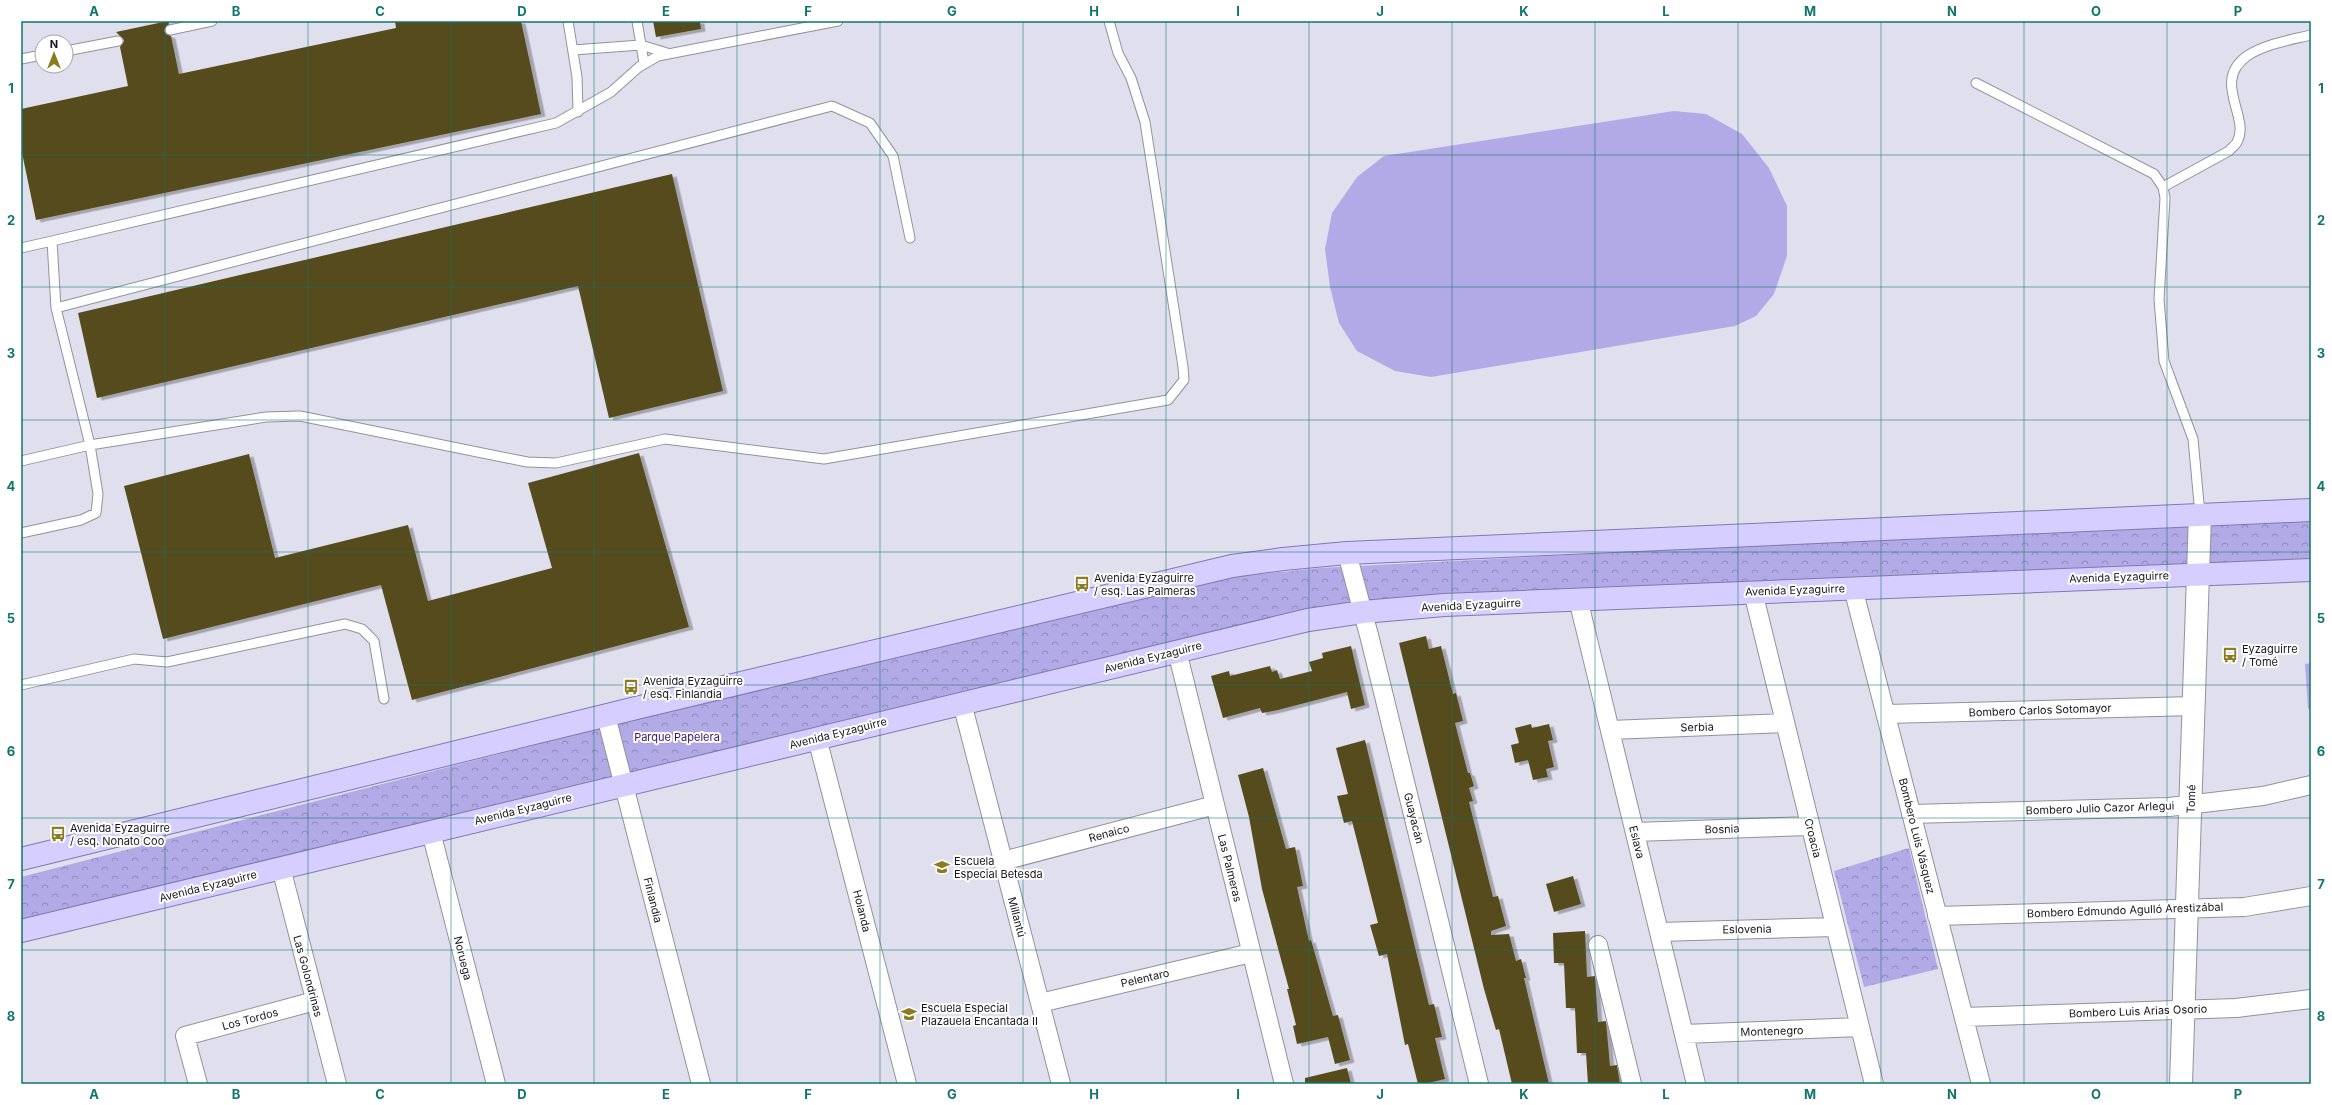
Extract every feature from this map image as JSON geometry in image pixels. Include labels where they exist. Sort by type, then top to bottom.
[{"type":"main road","points":[[21,859],[606,716],[1232,566],[1282,558],[2311,510]]},
{"type":"main road","name":"Avenida Eyzaguirre","points":[[21,931],[1275,627],[1363,612],[1444,605],[1578,599],[2311,570]]},
{"type":"street","name":"Tomé","points":[[2182,1084],[2200,514]]},
{"type":"street","name":"Guayacán","points":[[1347,554],[1363,612],[1479,1084]]},
{"type":"street","name":"Bombero Luis Vásquez","points":[[1853,588],[1981,1084]]},
{"type":"street","name":"Croacia","points":[[1753,592],[1874,1084]]},
{"type":"street","name":"Eslava","points":[[1578,599],[1696,1084]]},
{"type":"street","name":"Las Palmeras","points":[[1178,651],[1284,1084]]},
{"type":"street","name":"Millantú","points":[[962,703],[1060,1084]]},
{"type":"street","name":"Bombero Carlos Sotomayor","points":[[1886,714],[2194,706]]},
{"type":"street","name":"Finlandia","points":[[606,716],[701,1084]]},
{"type":"street","name":"Serbia","points":[[1610,730],[1785,723]]},
{"type":"street","name":"Holanda","points":[[817,738],[907,1084]]},
{"type":"street","name":"Bombero Julio Cazor Arlegui","points":[[1911,814],[2169,807],[2264,796],[2311,785]]},
{"type":"street","name":"Renaico","points":[[1003,861],[1215,805]]},
{"type":"street","name":"Bosnia","points":[[1635,832],[1810,826]]},
{"type":"street","name":"Noruega","points":[[431,832],[496,1084]]},
{"type":"street","name":"Las Golondrinas","points":[[281,868],[337,1084]]},
{"type":"street","name":"Bombero Edmundo Agulló Arestizábal","points":[[1937,916],[2244,907],[2311,896]]},
{"type":"street","name":"Eslovenia","points":[[1659,932],[1835,927]]},
{"type":"street","points":[[1598,945],[1632,1084]]},
{"type":"street","name":"Pelentaro","points":[[1040,1003],[1251,953]]},
{"type":"street","name":"Bombero Luis Arias Osorio","points":[[1964,1017],[2263,1006],[2311,999]]},
{"type":"street","name":"Los Tordos","points":[[198,1084],[185,1036],[315,1001]]},
{"type":"street","name":"Montenegro","points":[[1684,1034],[1860,1028]]},
{"type":"lane","points":[[170,30],[212,21]]},
{"type":"lane","points":[[568,21],[577,77],[578,112]]},
{"type":"lane","points":[[637,21],[644,63]]},
{"type":"lane","points":[[21,248],[556,123],[578,112],[610,92],[644,63],[667,53],[838,21]]},
{"type":"lane","points":[[21,461],[90,445],[266,417],[300,416],[527,462],[556,463],[665,439],[824,459],[1168,400],[1184,380],[1150,153],[1143,115],[1131,78],[1118,53],[1109,21]]},
{"type":"lane","points":[[2163,187],[2229,151],[2237,142],[2240,130],[2231,87],[2233,73],[2246,57],[2266,47],[2311,35]]},
{"type":"lane","points":[[74,49],[118,41]]},
{"type":"lane","points":[[573,50],[641,45],[667,53]]},
{"type":"lane","points":[[21,60],[34,57]]},
{"type":"lane","points":[[1976,83],[2154,174],[2163,187],[2165,198],[2159,300],[2164,361],[2193,439],[2200,514]]},
{"type":"lane","points":[[56,308],[832,106],[870,123],[892,156],[910,238]]},
{"type":"lane","points":[[21,533],[81,520],[96,513],[98,494],[90,445],[56,308],[52,241]]},
{"type":"lane","points":[[21,685],[134,659],[168,662],[345,624],[362,629],[374,641],[384,699]]},
{"type":"green space","points":[[1674,111],[1706,114],[1742,134],[1769,168],[1787,206],[1787,256],[1774,294],[1756,316],[1735,326],[1431,377],[1395,371],[1357,351],[1339,323],[1330,287],[1325,249],[1332,213],[1357,177],[1384,156]]},
{"type":"green space","name":"Parque Papelera","points":[[2311,519],[2311,562],[1396,600],[21,920],[21,877],[670,710],[1239,576],[1320,568],[2213,521]]},
{"type":"green space","points":[[2311,663],[2311,709],[2308,709],[2305,664]]},
{"type":"green space","points":[[1909,848],[1938,969],[1864,987],[1834,871]]},
{"type":"building","points":[[168,21],[169,24],[164,31],[166,34],[171,36],[179,74],[396,28],[395,21],[521,21],[541,114],[36,220],[21,148],[21,109],[128,86],[120,47],[124,40],[116,32]]},
{"type":"building","points":[[653,21],[700,21],[701,29],[656,37]]},
{"type":"building","points":[[672,174],[723,391],[609,418],[578,286],[97,398],[78,313]]},
{"type":"building","points":[[639,453],[689,627],[412,700],[381,585],[163,639],[124,486],[249,454],[275,558],[408,525],[428,601],[552,568],[528,483]]},
{"type":"building","points":[[1426,636],[1429,649],[1441,646],[1453,694],[1456,693],[1463,721],[1455,723],[1468,773],[1470,773],[1474,786],[1469,788],[1473,801],[1469,802],[1493,897],[1498,896],[1506,926],[1491,931],[1491,935],[1509,934],[1516,961],[1521,959],[1526,978],[1524,978],[1549,1084],[1512,1084],[1499,1029],[1496,1030],[1484,989],[1399,643]]},
{"type":"building","points":[[1351,646],[1365,705],[1351,709],[1347,692],[1278,710],[1262,713],[1260,708],[1223,718],[1211,676],[1229,671],[1230,676],[1270,666],[1272,672],[1277,670],[1280,679],[1312,671],[1309,662],[1323,658],[1322,653]]},
{"type":"building","points":[[1531,724],[1532,728],[1549,724],[1553,740],[1548,741],[1554,767],[1546,769],[1548,777],[1533,780],[1528,760],[1515,763],[1511,745],[1519,743],[1515,728]]},
{"type":"building","points":[[1365,740],[1429,1005],[1434,1004],[1442,1037],[1435,1038],[1445,1079],[1424,1084],[1418,1084],[1408,1044],[1405,1045],[1387,954],[1379,956],[1370,925],[1378,923],[1352,821],[1344,823],[1337,796],[1348,794],[1336,748]]},
{"type":"building","points":[[1263,768],[1286,849],[1295,847],[1303,886],[1297,887],[1309,941],[1311,940],[1333,1016],[1338,1015],[1350,1060],[1335,1064],[1328,1037],[1297,1044],[1293,1026],[1296,1025],[1287,989],[1289,989],[1262,889],[1249,817],[1238,775]]},
{"type":"building","points":[[1573,876],[1581,904],[1554,912],[1546,884]]},
{"type":"building","points":[[1585,931],[1587,977],[1595,976],[1598,1022],[1606,1021],[1610,1066],[1617,1065],[1620,1084],[1588,1084],[1586,1053],[1577,1053],[1575,1008],[1566,1008],[1564,963],[1554,963],[1553,933]]},
{"type":"building","points":[[1347,1068],[1351,1084],[1305,1084],[1305,1078]]},
{"type":"place","name":"Avenida Eyzaguirre / esq. Las Palmeras","points":[[1082,584]]},
{"type":"place","name":"Eyzaguirre / Tomé","points":[[2230,655]]},
{"type":"place","name":"Avenida Eyzaguirre / esq. Finlandia","points":[[631,687]]},
{"type":"place","name":"Avenida Eyzaguirre / esq. Nonato Coo","points":[[58,834]]},
{"type":"place","name":"Escuela Especial Betesda","points":[[942,867]]},
{"type":"place","name":"Escuela Especial Plazauela Encantada II","points":[[909,1014]]}]
